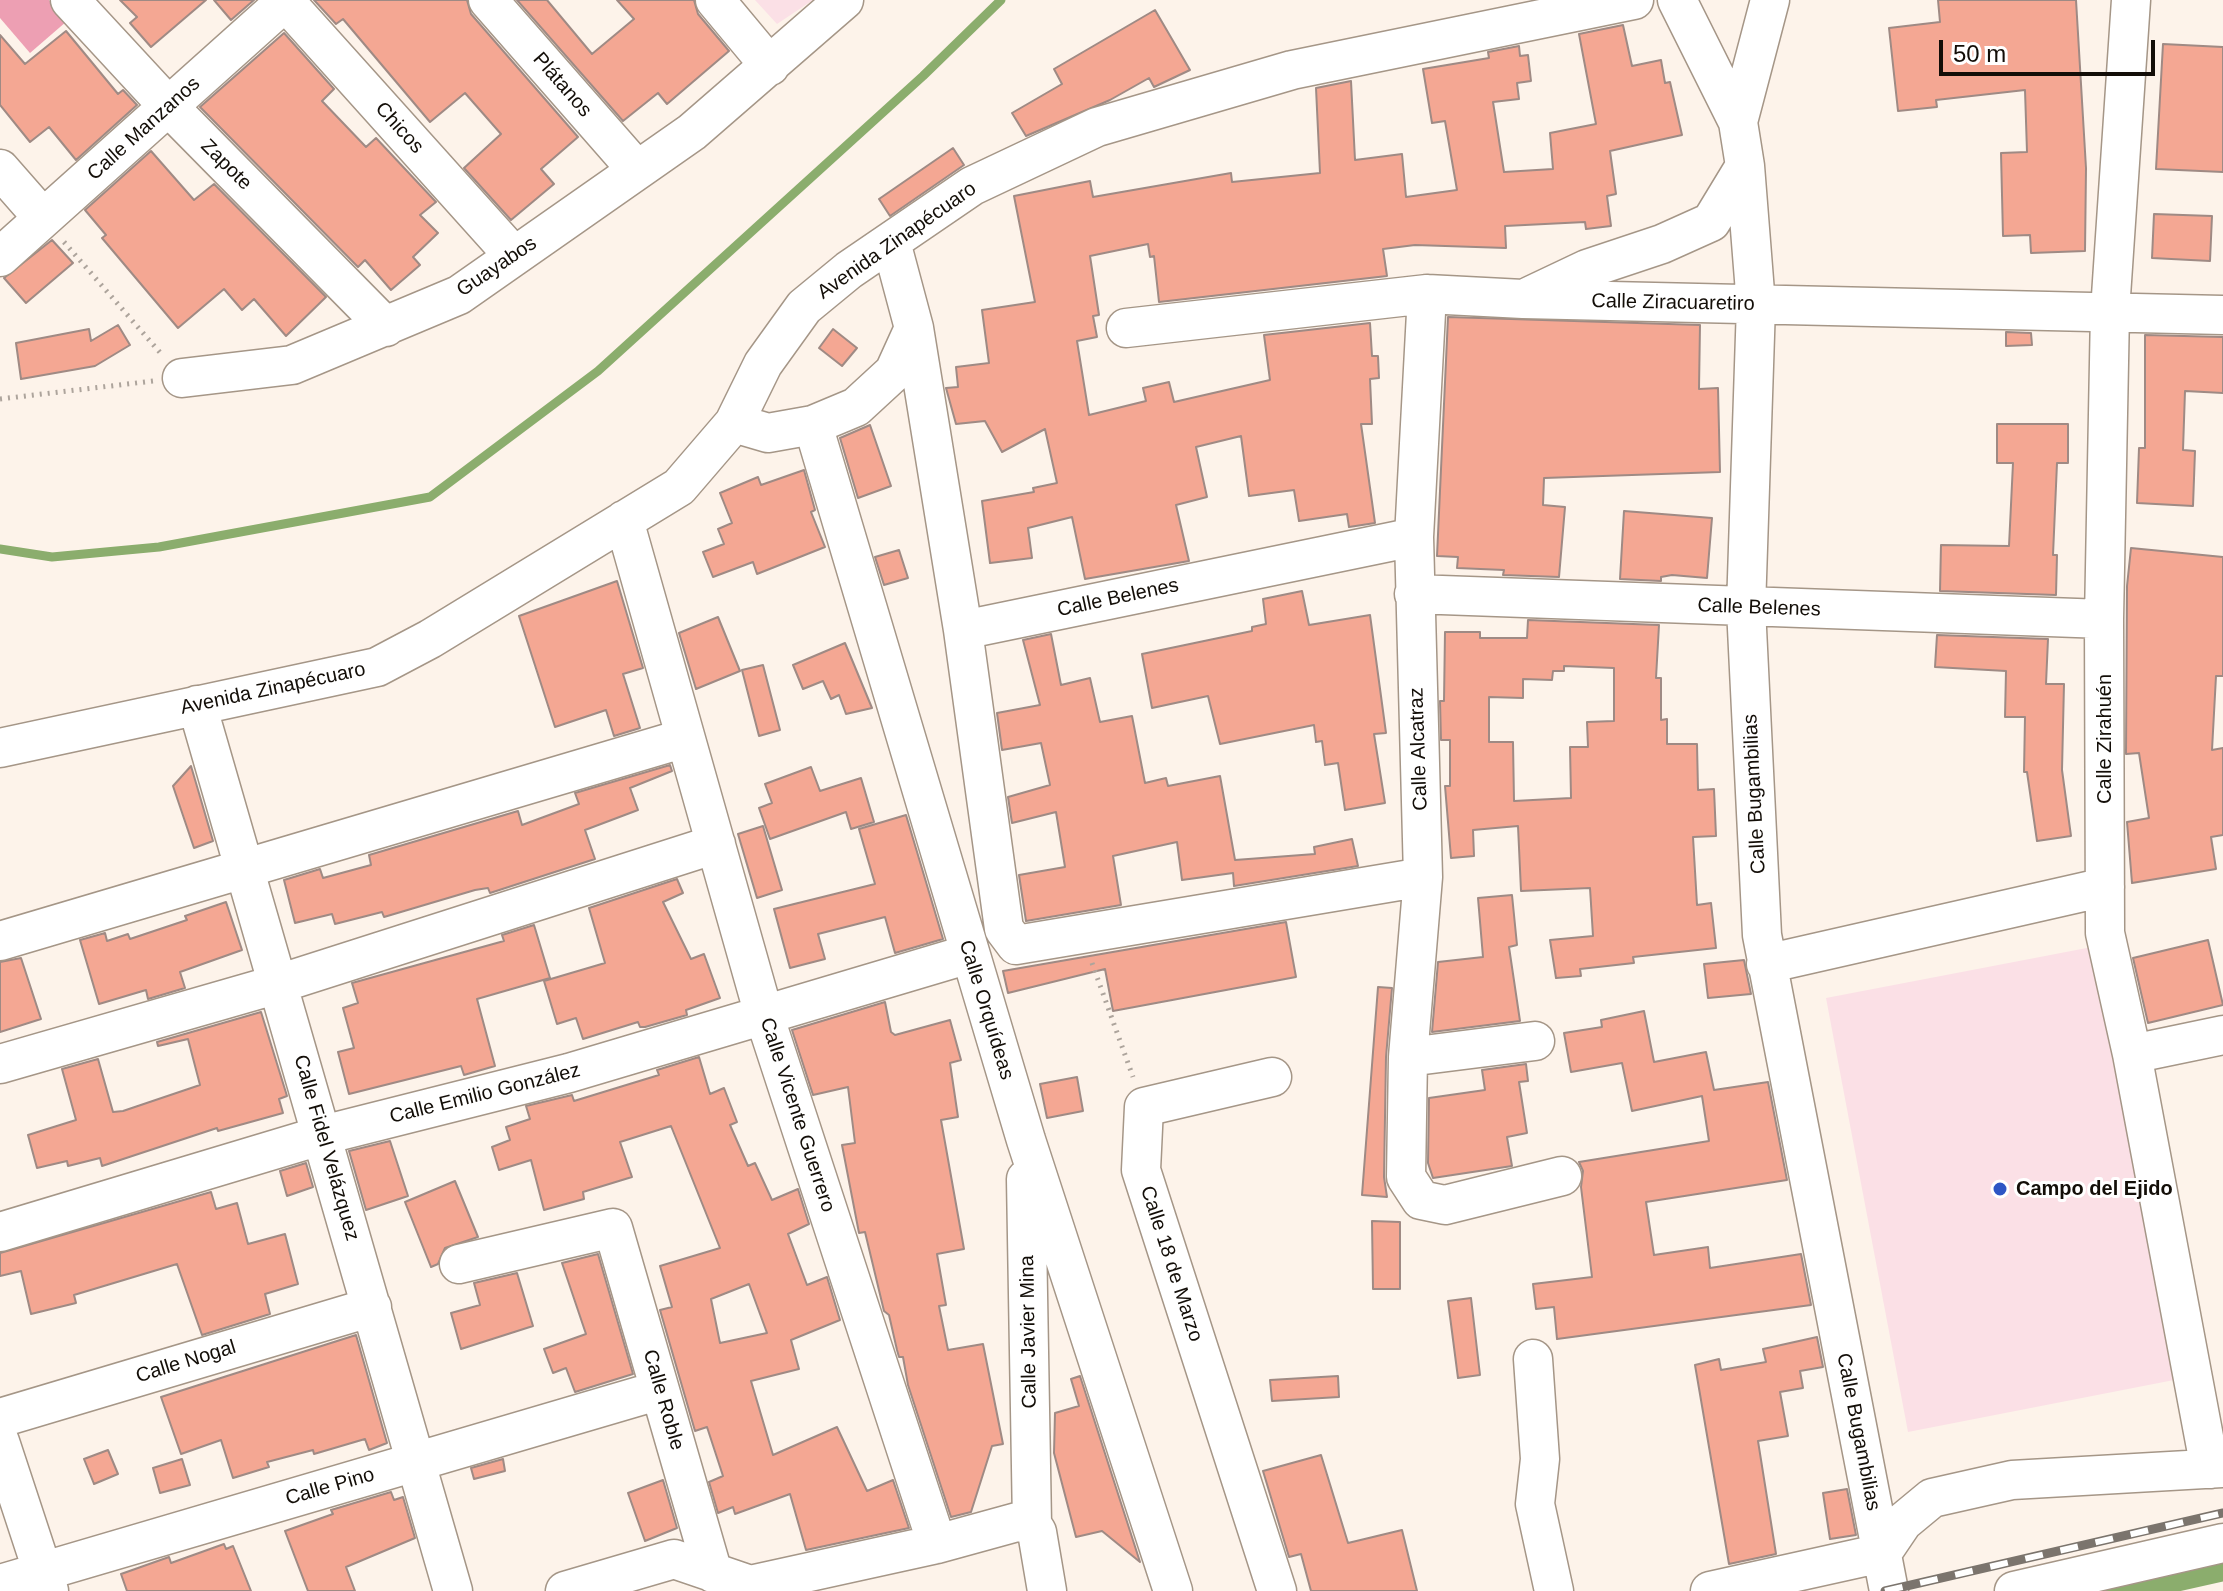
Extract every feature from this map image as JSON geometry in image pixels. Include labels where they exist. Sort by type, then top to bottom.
[{"type":"street","name":"Zapote","points":[[70,0],[169,107],[386,327]]},
{"type":"street","name":"Calle Manzanos","points":[[0,257],[285,0]]},
{"type":"street","name":"Chicos","points":[[285,0],[514,256]]},
{"type":"street","name":"Plátanos","points":[[488,0],[637,170]]},
{"type":"street","points":[[715,0],[770,66]]},
{"type":"street","name":"Avenida Zinapécuaro","points":[[0,748],[377,667],[430,639],[679,487],[734,423],[763,364],[804,307],[972,186],[1097,127],[1292,70],[1634,0]]},
{"type":"street","name":"Calle Bugambilias","points":[[1677,0],[1738,122],[1745,166],[1756,305],[1746,608],[1766,964],[1889,1591]]},
{"type":"street","points":[[1738,122],[1770,0]]},
{"type":"street","name":"Calle Zirahuén","points":[[2131,0],[2110,311],[2104,619],[2105,933],[2217,1468]]},
{"type":"street","name":"Guayabos","points":[[182,378],[292,365],[459,295],[692,132],[770,66],[836,3]]},
{"type":"street","points":[[1523,299],[1587,269],[1662,244],[1711,222],[1745,166]]},
{"type":"street","points":[[0,169],[43,218]]},
{"type":"street","points":[[891,242],[914,328],[963,630],[1004,929],[1016,945],[1423,877]]},
{"type":"street","name":"Calle Ziracuaretiro","points":[[1126,328],[1427,294],[1523,299],[2223,315]]},
{"type":"street","name":"Calle Alcatraz","points":[[1427,294],[1414,537],[1423,877],[1408,1057],[1406,1177],[1421,1200],[1445,1205],[1562,1176]]},
{"type":"street","points":[[734,423],[768,433],[813,425],[856,407],[894,372],[914,328]]},
{"type":"street","name":"Calle Orquídeas","points":[[813,425],[1026,1140],[1173,1591]]},
{"type":"street","name":"Calle Vicente Guerrero","points":[[624,520],[764,1015],[937,1544]]},
{"type":"street","name":"Calle Belenes","points":[[963,630],[1414,537]]},
{"type":"street","name":"Calle Belenes","points":[[1414,594],[2104,619]]},
{"type":"street","name":"Calle Fidel Velázquez","points":[[197,705],[453,1591]]},
{"type":"street","points":[[0,941],[244,866],[685,738]]},
{"type":"street","points":[[0,1064],[278,984],[716,844]]},
{"type":"street","points":[[1766,964],[2105,887]]},
{"type":"street","name":"Calle Emilio González","points":[[0,1232],[323,1135],[569,1073],[969,954]]},
{"type":"street","points":[[2132,1054],[2223,1035]]},
{"type":"street","points":[[1408,1057],[1535,1041]]},
{"type":"street","points":[[1144,1107],[1272,1077]]},
{"type":"street","name":"Calle 18 de Marzo","points":[[1144,1107],[1141,1170],[1277,1591]]},
{"type":"street","name":"Calle Javier Mina","points":[[1026,1140],[1032,1524]]},
{"type":"street","name":"Calle Roble","points":[[459,1264],[613,1228],[713,1573]]},
{"type":"street","name":"Calle Nogal","points":[[0,1418],[372,1307]]},
{"type":"street","points":[[1533,1359],[1540,1459],[1535,1504],[1554,1591]]},
{"type":"street","name":"Calle Pino","points":[[0,1584],[46,1582],[416,1462],[660,1390]]},
{"type":"street","points":[[0,1442],[46,1582]]},
{"type":"street","points":[[1710,1591],[1882,1553],[1903,1522],[1932,1498],[2012,1480],[2217,1468]]},
{"type":"street","points":[[565,1591],[674,1559],[750,1585],[937,1544],[1017,1522],[1032,1524],[1037,1532],[1047,1591]]},
{"type":"street","points":[[2014,1591],[2223,1543]]},
{"type":"path","points":[[43,218],[182,378]]},
{"type":"path","points":[[0,399],[182,378]]},
{"type":"path","points":[[1082,935],[1144,1107]]},
{"type":"shaded area","points":[[0,0],[49,0],[67,21],[30,53],[0,18]]},
{"type":"shaded area","points":[[755,0],[813,0],[777,24]]},
{"type":"shaded area","name":"Campo del Ejido","points":[[2092,947],[2174,1380],[1908,1432],[1826,998]]},
{"type":"building","points":[[120,0],[206,0],[151,47],[130,23],[137,17]]},
{"type":"building","points":[[214,0],[254,0],[231,20]]},
{"type":"building","points":[[314,0],[467,0],[471,14],[578,137],[541,169],[554,184],[511,220],[464,168],[501,134],[465,93],[430,122],[343,19],[336,24]]},
{"type":"building","points":[[517,0],[547,0],[592,54],[634,19],[617,0],[694,0],[698,14],[729,51],[667,104],[658,93],[623,121]]},
{"type":"building","points":[[1938,0],[2076,0],[2086,168],[2085,251],[2031,253],[2030,235],[2003,236],[2001,153],[2027,152],[2025,90],[1936,100],[1937,107],[1898,111],[1889,28],[1940,22]]},
{"type":"building","points":[[1155,10],[1190,70],[1154,87],[1149,78],[1110,100],[1026,136],[1012,113],[1062,84],[1054,69]]},
{"type":"building","points":[[1623,25],[1632,66],[1661,60],[1665,83],[1670,82],[1682,135],[1610,151],[1616,194],[1607,196],[1611,226],[1586,229],[1585,222],[1505,226],[1506,248],[1415,245],[1383,249],[1387,276],[1159,302],[1154,256],[1150,257],[1148,244],[1090,256],[1099,315],[1093,316],[1097,337],[1077,341],[1089,415],[1146,401],[1143,388],[1169,382],[1174,402],[1270,380],[1264,335],[1370,323],[1372,356],[1378,356],[1379,378],[1370,379],[1372,424],[1361,424],[1375,523],[1349,527],[1347,514],[1299,521],[1294,490],[1249,496],[1241,436],[1196,447],[1207,497],[1176,505],[1189,561],[1085,579],[1072,517],[1028,528],[1032,558],[990,563],[982,501],[1034,492],[1033,488],[1057,483],[1045,429],[1002,452],[985,421],[956,424],[946,388],[958,387],[956,367],[989,363],[982,310],[1035,302],[1014,196],[1090,181],[1093,197],[1231,173],[1232,182],[1320,173],[1316,88],[1351,81],[1355,160],[1402,154],[1406,197],[1457,190],[1445,121],[1432,123],[1423,69],[1489,58],[1488,52],[1519,46],[1520,56],[1528,55],[1531,81],[1517,83],[1519,99],[1493,102],[1504,172],[1553,169],[1550,133],[1596,124],[1579,34]]},
{"type":"building","points":[[66,31],[118,94],[123,90],[137,105],[76,160],[49,127],[30,142],[0,105],[0,35],[25,64]]},
{"type":"building","points":[[284,33],[334,89],[322,101],[366,147],[376,138],[436,202],[420,215],[438,233],[413,257],[420,265],[391,290],[365,260],[358,267],[200,107]]},
{"type":"building","points":[[2163,44],[2223,47],[2223,172],[2156,169]]},
{"type":"building","points":[[953,148],[964,165],[890,216],[879,199]]},
{"type":"building","points":[[151,151],[194,200],[214,184],[326,297],[286,336],[254,299],[242,310],[224,289],[178,328],[102,238],[106,235],[85,210]]},
{"type":"building","points":[[2154,214],[2212,216],[2210,261],[2152,258]]},
{"type":"building","points":[[52,240],[73,263],[26,303],[4,278]]},
{"type":"building","points":[[1448,317],[1700,325],[1699,389],[1718,388],[1720,472],[1544,478],[1543,505],[1565,507],[1559,577],[1503,575],[1504,570],[1457,568],[1458,557],[1437,556]]},
{"type":"building","points":[[118,325],[130,345],[95,366],[21,379],[16,343],[89,329],[91,341]]},
{"type":"building","points":[[833,329],[857,348],[842,366],[819,348]]},
{"type":"building","points":[[2006,332],[2031,333],[2032,345],[2006,346]]},
{"type":"building","points":[[2145,335],[2223,337],[2223,393],[2185,391],[2183,450],[2195,451],[2193,506],[2137,503],[2139,448],[2145,448]]},
{"type":"building","points":[[1997,424],[2068,424],[2068,463],[2057,463],[2053,555],[2057,555],[2056,595],[1940,591],[1941,545],[2009,546],[2013,463],[1997,463]]},
{"type":"building","points":[[870,425],[891,486],[858,498],[840,438]]},
{"type":"building","points":[[804,470],[815,510],[811,512],[825,547],[757,574],[753,562],[713,577],[703,552],[724,544],[718,529],[732,523],[720,493],[758,477],[761,485]]},
{"type":"building","points":[[1624,511],[1712,518],[1707,578],[1672,575],[1661,577],[1661,581],[1620,579]]},
{"type":"building","points":[[2131,548],[2223,557],[2223,676],[2216,676],[2212,750],[2223,748],[2223,835],[2211,837],[2216,869],[2132,883],[2127,822],[2149,818],[2139,753],[2126,754],[2127,586]]},
{"type":"building","points":[[899,550],[908,578],[884,585],[875,557]]},
{"type":"building","points":[[617,581],[643,668],[623,674],[640,728],[614,736],[606,710],[555,727],[519,616]]},
{"type":"building","points":[[1302,591],[1309,625],[1370,615],[1386,733],[1374,734],[1385,803],[1345,810],[1338,763],[1325,765],[1322,741],[1316,742],[1314,725],[1220,744],[1208,696],[1152,708],[1142,654],[1252,631],[1252,627],[1266,624],[1263,599]]},
{"type":"building","points":[[718,617],[740,671],[696,689],[679,633]]},
{"type":"building","points":[[1528,620],[1659,625],[1656,678],[1661,678],[1661,720],[1667,719],[1667,744],[1697,744],[1698,790],[1714,789],[1716,836],[1693,837],[1697,905],[1711,903],[1716,948],[1633,957],[1634,963],[1580,969],[1581,976],[1556,978],[1550,940],[1593,936],[1590,888],[1521,891],[1518,826],[1473,830],[1474,856],[1451,858],[1445,786],[1450,786],[1450,740],[1441,740],[1440,701],[1444,701],[1445,632],[1480,632],[1480,638],[1527,638]],"holes":[[[1564,666],[1614,668],[1614,721],[1587,722],[1588,747],[1570,747],[1571,798],[1514,801],[1513,742],[1489,742],[1489,697],[1523,698],[1523,679],[1552,680],[1553,671],[1564,671]]]},
{"type":"building","points":[[1051,634],[1061,685],[1090,678],[1100,722],[1132,716],[1145,783],[1166,778],[1168,786],[1220,776],[1235,860],[1315,854],[1314,847],[1352,839],[1358,866],[1234,886],[1233,873],[1182,880],[1177,842],[1113,856],[1121,905],[1026,921],[1019,875],[1065,867],[1056,812],[1012,823],[1008,797],[1050,785],[1041,743],[1002,750],[997,713],[1040,705],[1023,640]]},
{"type":"building","points":[[1937,635],[2048,639],[2046,684],[2064,684],[2062,770],[2071,836],[2037,841],[2027,772],[2024,772],[2025,717],[2005,717],[2006,671],[1935,667]]},
{"type":"building","points":[[845,643],[872,708],[846,714],[839,695],[831,699],[823,681],[803,689],[793,665]]},
{"type":"building","points":[[763,665],[780,730],[759,736],[742,670]]},
{"type":"building","points":[[670,765],[672,771],[630,788],[638,810],[585,830],[595,859],[490,893],[488,888],[475,890],[384,917],[382,912],[335,924],[332,914],[295,923],[284,880],[320,869],[323,878],[371,865],[369,855],[518,811],[522,825],[579,804],[575,793]]},
{"type":"building","points":[[191,766],[213,841],[194,848],[173,786]]},
{"type":"building","points":[[811,767],[820,791],[861,778],[874,822],[851,829],[846,812],[770,839],[759,808],[772,803],[765,784]]},
{"type":"building","points":[[906,815],[943,939],[895,953],[885,917],[818,934],[825,959],[790,968],[774,909],[875,884],[859,829]]},
{"type":"building","points":[[763,826],[782,890],[757,898],[738,834]]},
{"type":"building","points":[[677,879],[683,893],[663,902],[691,959],[704,954],[720,998],[686,1010],[687,1015],[645,1027],[640,1027],[638,1022],[583,1039],[576,1018],[557,1024],[544,981],[605,963],[589,908]]},
{"type":"building","points":[[1512,895],[1517,945],[1509,947],[1520,1021],[1432,1032],[1438,962],[1483,957],[1478,898]]},
{"type":"building","points":[[226,902],[242,950],[180,972],[185,988],[148,999],[146,990],[99,1004],[80,940],[105,933],[107,941],[128,934],[130,939],[187,920],[185,916]]},
{"type":"building","points":[[1286,922],[1296,977],[1113,1011],[1105,969],[1008,993],[1003,971]]},
{"type":"building","points":[[534,925],[550,978],[477,999],[495,1066],[464,1075],[461,1066],[349,1094],[338,1052],[354,1048],[343,1008],[358,1003],[352,983],[504,941],[502,935]]},
{"type":"building","points":[[2208,940],[2223,1005],[2148,1023],[2133,958]]},
{"type":"building","points":[[21,958],[41,1019],[0,1032],[0,962]]},
{"type":"building","points":[[1744,960],[1751,994],[1708,998],[1704,964]]},
{"type":"building","points":[[1378,987],[1392,988],[1386,1057],[1384,1177],[1387,1197],[1362,1195]]},
{"type":"building","points":[[885,1002],[891,1032],[895,1035],[950,1020],[961,1060],[950,1063],[958,1117],[941,1120],[964,1249],[937,1254],[946,1305],[939,1306],[948,1350],[983,1344],[1003,1444],[992,1446],[971,1512],[951,1517],[908,1385],[903,1357],[899,1357],[889,1315],[884,1311],[865,1232],[859,1233],[842,1145],[855,1143],[848,1087],[813,1095],[792,1030]]},
{"type":"building","points":[[1644,1011],[1654,1062],[1706,1052],[1714,1090],[1768,1082],[1787,1180],[1646,1202],[1654,1255],[1708,1247],[1710,1268],[1801,1254],[1811,1305],[1557,1339],[1554,1307],[1536,1309],[1533,1284],[1592,1277],[1581,1187],[1583,1171],[1579,1162],[1709,1141],[1702,1096],[1632,1111],[1622,1063],[1571,1072],[1564,1033],[1602,1027],[1601,1020]]},
{"type":"building","points":[[261,1012],[287,1096],[279,1099],[283,1113],[218,1131],[217,1128],[102,1166],[100,1158],[68,1166],[67,1161],[37,1168],[28,1135],[76,1120],[62,1069],[98,1059],[113,1112],[123,1111],[200,1085],[188,1039],[158,1046],[157,1042]]},
{"type":"building","points":[[699,1057],[710,1094],[724,1088],[737,1122],[730,1125],[748,1166],[755,1163],[772,1200],[798,1189],[809,1224],[788,1234],[807,1285],[827,1277],[840,1320],[791,1340],[799,1369],[751,1381],[773,1455],[837,1427],[867,1491],[893,1480],[909,1528],[806,1550],[790,1494],[735,1514],[733,1507],[718,1513],[709,1482],[723,1476],[707,1427],[695,1431],[660,1310],[672,1307],[660,1266],[720,1248],[671,1126],[620,1142],[632,1177],[583,1192],[584,1199],[544,1210],[531,1160],[499,1170],[492,1147],[510,1140],[506,1127],[530,1119],[526,1106],[572,1095],[574,1101],[659,1075],[657,1070]],"holes":[[[749,1284],[767,1333],[720,1343],[711,1299]]]},
{"type":"building","points":[[1526,1064],[1528,1081],[1519,1082],[1527,1133],[1507,1137],[1512,1166],[1433,1178],[1428,1163],[1429,1098],[1485,1090],[1482,1070]]},
{"type":"building","points":[[1077,1077],[1083,1111],[1047,1118],[1040,1084]]},
{"type":"building","points":[[390,1141],[408,1196],[366,1210],[349,1151]]},
{"type":"building","points":[[306,1163],[313,1187],[287,1196],[280,1171]]},
{"type":"building","points":[[455,1181],[478,1237],[445,1248],[438,1264],[431,1267],[405,1202]]},
{"type":"building","points":[[211,1192],[216,1209],[237,1203],[248,1244],[285,1234],[298,1284],[265,1294],[270,1314],[202,1335],[177,1264],[74,1295],[76,1303],[31,1314],[21,1271],[0,1276],[0,1253]]},
{"type":"building","points":[[1372,1221],[1400,1222],[1400,1289],[1373,1289]]},
{"type":"building","points":[[598,1254],[633,1374],[575,1392],[566,1368],[553,1373],[544,1349],[586,1334],[562,1263]]},
{"type":"building","points":[[517,1273],[533,1326],[461,1349],[451,1313],[480,1305],[474,1283]]},
{"type":"building","points":[[1471,1298],[1480,1375],[1458,1378],[1448,1301]]},
{"type":"building","points":[[356,1335],[387,1443],[369,1450],[365,1439],[314,1454],[313,1450],[267,1462],[269,1467],[233,1478],[221,1440],[181,1454],[161,1397]]},
{"type":"building","points":[[1817,1337],[1823,1367],[1800,1371],[1803,1388],[1780,1392],[1788,1436],[1758,1441],[1776,1554],[1729,1564],[1695,1365],[1719,1359],[1721,1370],[1766,1362],[1763,1349]]},
{"type":"building","points":[[1080,1376],[1140,1562],[1102,1531],[1076,1537],[1054,1453],[1055,1413],[1079,1406],[1071,1379]]},
{"type":"building","points":[[1338,1376],[1339,1397],[1272,1401],[1270,1380]]},
{"type":"building","points":[[108,1450],[118,1474],[94,1484],[84,1459]]},
{"type":"building","points":[[1321,1455],[1348,1543],[1402,1530],[1417,1591],[1311,1591],[1301,1554],[1289,1557],[1263,1471]]},
{"type":"building","points":[[182,1459],[190,1485],[160,1493],[153,1468]]},
{"type":"building","points":[[503,1459],[505,1471],[474,1479],[471,1468]]},
{"type":"building","points":[[663,1480],[677,1528],[645,1541],[628,1493]]},
{"type":"building","points":[[1847,1489],[1856,1535],[1830,1539],[1823,1493]]},
{"type":"building","points":[[391,1492],[394,1500],[403,1497],[415,1538],[346,1567],[355,1591],[308,1591],[285,1531],[333,1514],[331,1510]]},
{"type":"building","points":[[224,1544],[226,1549],[233,1546],[251,1591],[127,1591],[121,1574],[169,1557],[171,1563]]},
{"type":"waterway","points":[[0,549],[52,557],[159,547],[430,497],[598,371],[923,76],[1001,0]]},
{"type":"waterway","points":[[2113,1591],[2223,1566]]},
{"type":"railway","points":[[1885,1591],[2223,1513]]},
{"type":"place","name":"Campo del Ejido","points":[[2000,1189]]}]
